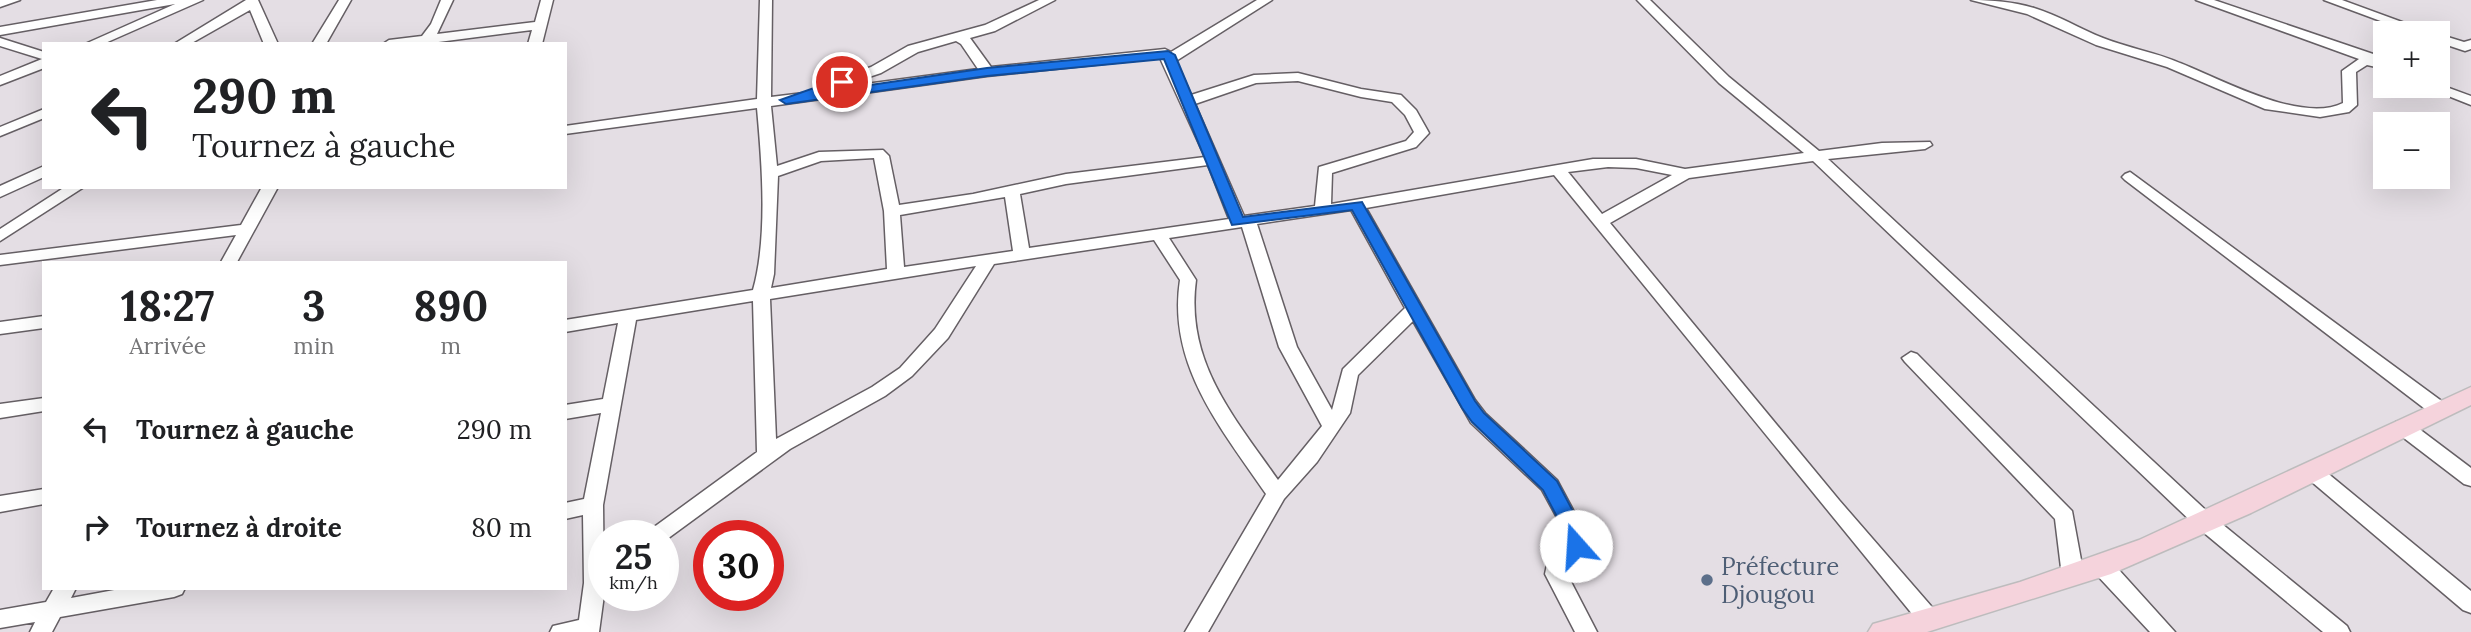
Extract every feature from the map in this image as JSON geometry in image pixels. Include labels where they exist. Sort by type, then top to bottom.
[{"type":"main road","points":[[1883,632],[2102,566],[2313,472],[2471,395]]},
{"type":"street","points":[[0,3],[14,0]]},
{"type":"street","points":[[0,31],[179,0]]},
{"type":"street","points":[[96,42],[197,0]]},
{"type":"street","points":[[320,42],[345,0]]},
{"type":"street","points":[[426,39],[437,24],[447,0]]},
{"type":"street","points":[[537,42],[547,0]]},
{"type":"street","points":[[767,456],[761,293],[766,274],[770,174],[764,104],[768,0]]},
{"type":"street","points":[[786,100],[876,70],[913,49],[990,28],[1049,0]]},
{"type":"street","points":[[1170,59],[1266,0]]},
{"type":"street","points":[[1643,0],[1724,80],[1816,156],[2204,521],[2339,632]]},
{"type":"street","points":[[1977,0],[2031,11],[2101,42],[2172,64],[2270,106],[2320,113],[2344,109],[2350,105],[2349,71],[2357,63],[2373,62]]},
{"type":"street","points":[[2202,0],[2373,60]]},
{"type":"street","points":[[2330,0],[2390,21]]},
{"type":"street","points":[[183,42],[253,1],[270,42]]},
{"type":"street","points":[[404,42],[541,25]]},
{"type":"street","points":[[956,36],[966,41],[987,72]]},
{"type":"street","points":[[0,42],[42,55]]},
{"type":"street","points":[[2450,42],[2465,47],[2471,44]]},
{"type":"street","points":[[567,130],[987,72],[1162,53],[1170,59],[1177,80],[1243,221],[1288,347],[1332,427]]},
{"type":"street","points":[[0,81],[42,64]]},
{"type":"street","points":[[1189,101],[1254,79],[1298,77],[1362,93],[1384,94],[1404,104],[1421,126],[1422,134],[1401,148],[1324,170],[1323,209]]},
{"type":"street","points":[[2450,93],[2471,101]]},
{"type":"street","points":[[0,132],[42,114]]},
{"type":"street","points":[[1601,221],[1685,174],[1882,147],[1925,145]]},
{"type":"street","points":[[770,174],[819,157],[878,153],[881,156],[892,211],[896,273]]},
{"type":"street","points":[[892,211],[1013,192],[1066,179],[1214,160]]},
{"type":"street","points":[[567,326],[761,293],[1356,205],[1595,162],[1635,161],[1685,174]]},
{"type":"street","points":[[1559,170],[1832,505],[1930,620]]},
{"type":"street","points":[[0,192],[42,172]]},
{"type":"street","points":[[2130,177],[2440,410]]},
{"type":"street","points":[[0,236],[73,189]]},
{"type":"street","points":[[230,261],[269,189]]},
{"type":"street","points":[[1013,192],[1022,254]]},
{"type":"street","points":[[1356,205],[1478,418],[1531,465],[1556,496],[1577,536],[1576,546],[1557,561],[1556,574],[1586,632]]},
{"type":"street","points":[[0,260],[246,229]]},
{"type":"street","points":[[1159,235],[1188,279],[1184,308],[1188,335],[1201,378],[1277,494]]},
{"type":"street","points":[[679,520],[767,456],[829,417],[889,386],[934,343],[968,297],[988,260]]},
{"type":"street","points":[[1196,632],[1277,494],[1332,427],[1340,413],[1349,373],[1415,309]]},
{"type":"street","points":[[594,520],[593,505],[614,404],[628,317]]},
{"type":"street","points":[[0,328],[42,322]]},
{"type":"street","points":[[1911,358],[2065,516],[2073,576]]},
{"type":"street","points":[[0,411],[42,404]]},
{"type":"street","points":[[567,412],[614,404]]},
{"type":"street","points":[[2403,427],[2471,479]]},
{"type":"street","points":[[2313,472],[2471,604]]},
{"type":"street","points":[[0,503],[42,496]]},
{"type":"street","points":[[567,511],[593,505]]},
{"type":"street","points":[[2102,566],[2164,632]]},
{"type":"street","points":[[41,632],[64,590]]},
{"type":"street","points":[[0,619],[162,590]]},
{"type":"street","points":[[561,632],[589,630],[593,611]]},
{"type":"place","name":"Préfecture Djougou","points":[[1707,580]]},
{"type":"route","points":[[842,82],[786,100],[987,72],[1166,53],[1214,160],[1237,222],[1356,205],[1468,404],[1478,418],[1550,485],[1577,536],[1576,546]]}]
